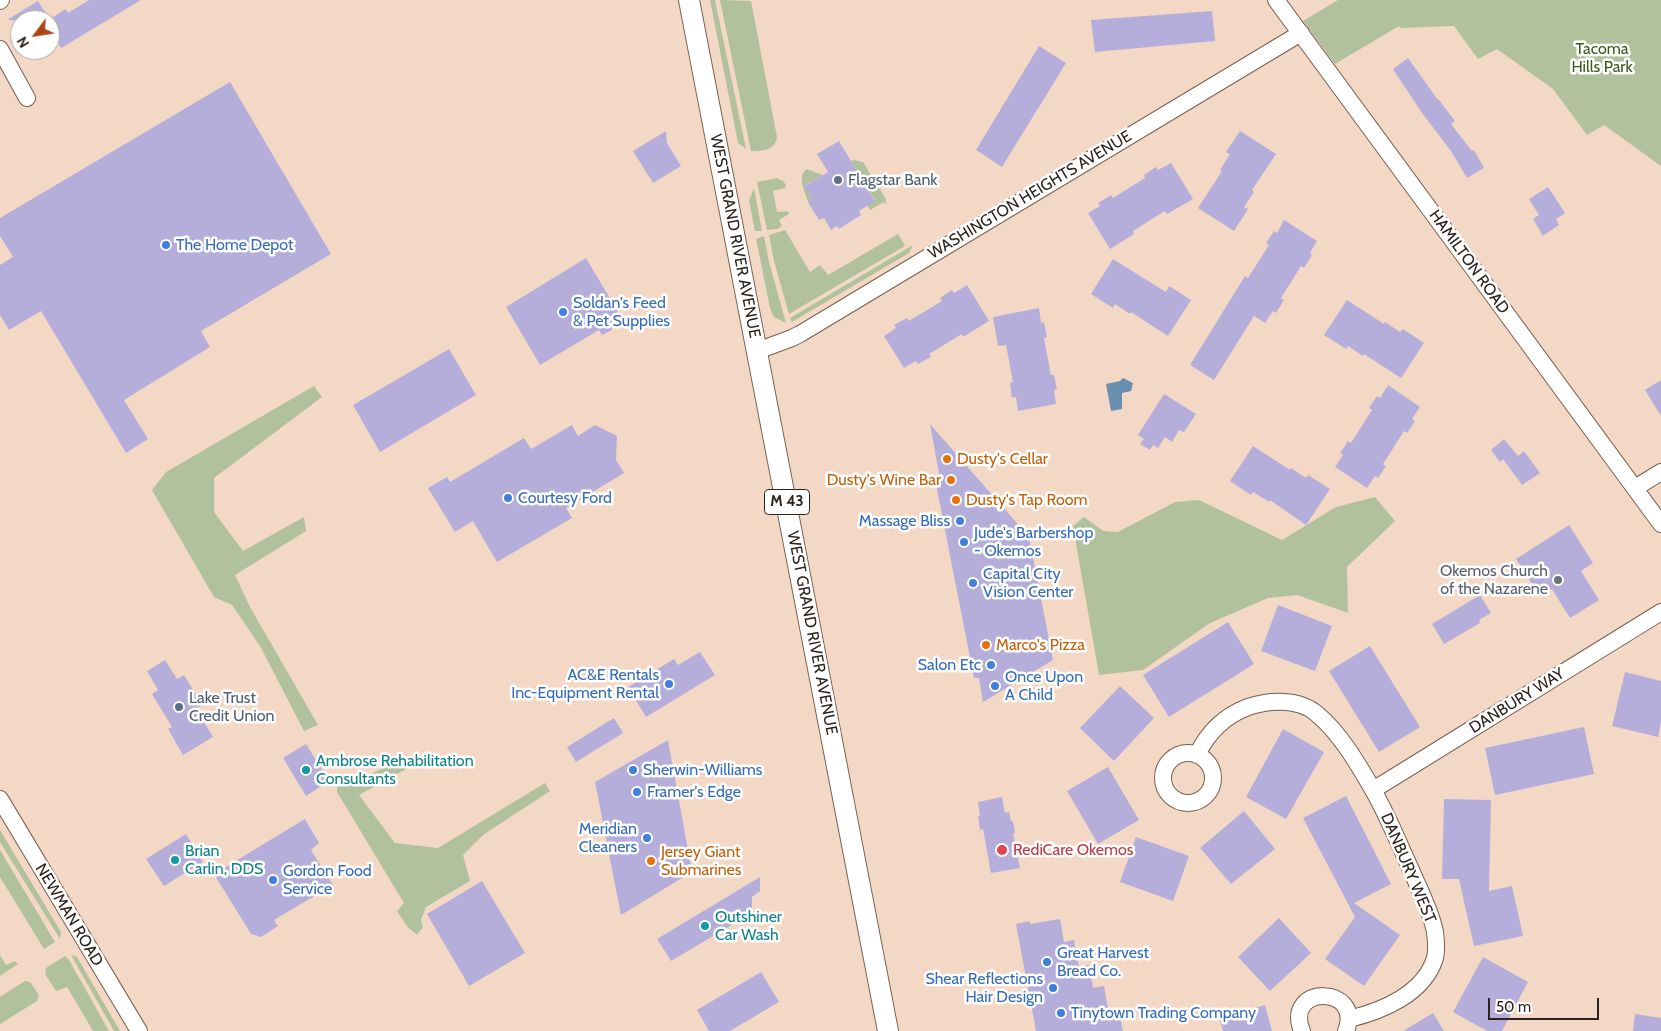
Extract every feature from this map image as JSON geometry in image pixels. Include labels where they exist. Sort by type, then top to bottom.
[{"type":"main road","name":"WEST GRAND RIVER AVENUE","points":[[689,0],[888,1031]]},
{"type":"street","name":"HAMILTON ROAD","points":[[1276,0],[1661,524]]},
{"type":"street","name":"WASHINGTON HEIGHTS AVENUE","points":[[757,351],[800,334],[1301,33]]},
{"type":"street","points":[[0,49],[27,98]]},
{"type":"street","points":[[1635,488],[1661,472]]},
{"type":"street","name":"DANBURY WAY","points":[[1373,790],[1661,612]]},
{"type":"street","name":"DANBURY WEST","points":[[1197,755],[1214,728],[1234,713],[1266,703],[1293,704],[1316,712],[1344,745],[1373,790],[1403,852],[1429,914],[1435,933],[1435,957],[1424,978],[1406,995],[1348,1025],[1345,1006],[1335,998],[1322,995],[1315,997],[1309,1000],[1301,1010],[1299,1023],[1302,1031]]},
{"type":"street","name":"NEWMAN ROAD","points":[[0,799],[139,1031]]},
{"type":"green space","points":[[710,0],[715,0],[746,149],[738,143]]},
{"type":"green space","points":[[720,0],[751,1],[777,137],[774,145],[768,149],[751,151]]},
{"type":"green space","name":"Tacoma Hills Park","points":[[1338,0],[1661,0],[1661,166],[1604,125],[1587,135],[1553,89],[1497,49],[1478,59],[1454,26],[1400,28],[1399,26],[1335,64],[1303,21]]},
{"type":"green space","points":[[851,161],[863,162],[886,199],[886,205],[884,202],[870,210],[867,205],[875,200]]},
{"type":"green space","points":[[807,169],[823,175],[805,185],[812,199],[808,202],[802,180],[802,176]]},
{"type":"green space","points":[[777,178],[786,185],[785,188],[773,191],[777,212],[788,211],[789,214],[779,220],[782,226],[777,229],[767,230],[757,182]]},
{"type":"green space","points":[[754,188],[762,231],[755,231],[749,201]]},
{"type":"green space","points":[[785,230],[810,272],[820,265],[828,275],[898,234],[905,246],[789,314],[774,261],[769,235]]},
{"type":"green space","points":[[764,236],[769,262],[786,323],[774,317],[770,308],[756,239]]},
{"type":"green space","points":[[913,245],[909,253],[792,322],[790,318]]},
{"type":"green space","points":[[314,386],[322,397],[214,478],[214,512],[243,551],[304,517],[306,531],[235,575],[250,607],[318,725],[304,731],[260,646],[232,605],[214,597],[152,490],[166,472]]},
{"type":"green space","points":[[1375,497],[1395,521],[1347,567],[1348,613],[1297,595],[1268,598],[1210,623],[1143,670],[1099,675],[1073,526],[1084,517],[1103,531],[1118,532],[1175,502],[1199,500],[1282,540],[1336,507]]},
{"type":"green space","points":[[403,758],[408,768],[359,795],[395,843],[438,848],[545,783],[550,791],[483,835],[463,855],[470,881],[426,907],[421,920],[423,927],[417,935],[406,925],[397,911],[404,903],[337,792],[338,773],[359,780]]},
{"type":"green space","points":[[0,830],[61,932],[60,939],[0,842]]},
{"type":"green space","points":[[0,850],[55,942],[44,949],[0,877]]},
{"type":"green space","points":[[0,955],[6,965],[15,961],[18,964],[0,976]]},
{"type":"green space","points":[[71,955],[77,957],[120,1031],[114,1031]]},
{"type":"green space","points":[[65,956],[109,1031],[93,1031],[67,987],[56,991],[45,974],[46,968]]},
{"type":"green space","points":[[25,981],[30,982],[39,995],[37,1001],[0,1024],[0,997]]},
{"type":"water","points":[[1123,378],[1133,383],[1131,391],[1122,393],[1122,409],[1111,411],[1106,384],[1120,381]]},
{"type":"building","points":[[89,0],[141,0],[61,48],[60,13],[66,9],[68,13]]},
{"type":"building","points":[[38,1],[44,10],[23,10]]},
{"type":"building","points":[[1212,11],[1215,41],[1095,52],[1091,20]]},
{"type":"building","points":[[1039,46],[1066,63],[1002,167],[976,150]]},
{"type":"building","points":[[1408,58],[1455,121],[1451,124],[1472,151],[1474,150],[1484,168],[1467,178],[1451,151],[1422,113],[1393,69]]},
{"type":"building","name":"The Home Depot","points":[[230,82],[331,254],[201,331],[210,347],[124,400],[148,439],[126,453],[41,311],[9,330],[0,315],[0,265],[13,257],[0,236],[0,218]]},
{"type":"building","points":[[666,131],[667,143],[681,166],[653,183],[633,151]]},
{"type":"building","points":[[1240,131],[1276,154],[1252,190],[1254,192],[1244,207],[1248,209],[1234,231],[1198,208],[1222,171],[1220,170],[1230,154],[1226,152]]},
{"type":"building","name":"Flagstar Bank","points":[[839,141],[875,201],[859,211],[861,215],[839,229],[837,226],[831,230],[824,218],[819,220],[808,202],[812,199],[804,186],[828,172],[817,154]]},
{"type":"building","points":[[1171,163],[1193,199],[1167,214],[1165,211],[1133,231],[1134,234],[1110,249],[1088,213],[1100,206],[1098,203],[1111,195],[1113,198],[1145,178],[1144,175],[1156,167],[1158,170]]},
{"type":"building","points":[[1548,187],[1565,213],[1556,219],[1559,225],[1543,236],[1533,219],[1539,215],[1529,199]]},
{"type":"building","points":[[1284,220],[1317,241],[1310,253],[1312,255],[1304,268],[1301,266],[1281,298],[1284,300],[1276,313],[1273,311],[1265,323],[1254,316],[1214,380],[1190,365],[1245,276],[1248,278],[1269,245],[1266,243],[1274,231],[1277,233]]},
{"type":"building","name":"Soldan's Feed & Pet Supplies","points":[[586,258],[621,317],[609,324],[612,330],[602,335],[599,330],[540,365],[506,307]]},
{"type":"building","points":[[1113,259],[1166,292],[1169,286],[1191,300],[1168,336],[1131,312],[1130,314],[1115,304],[1113,308],[1091,294]]},
{"type":"building","points":[[967,285],[989,321],[963,337],[962,334],[929,354],[931,357],[918,364],[916,361],[904,368],[884,336],[896,328],[894,325],[907,318],[909,321],[942,301],[940,298],[952,290],[954,293]]},
{"type":"building","points":[[1347,300],[1384,324],[1385,322],[1400,332],[1403,329],[1424,343],[1401,378],[1364,354],[1363,356],[1348,346],[1346,349],[1324,335]]},
{"type":"building","points":[[1039,308],[1041,323],[1044,322],[1047,337],[1044,338],[1051,375],[1054,375],[1057,389],[1054,390],[1056,404],[1018,411],[1016,397],[1012,398],[1010,383],[1013,382],[1006,345],[998,346],[993,317]]},
{"type":"building","points":[[449,349],[476,395],[380,452],[353,405]]},
{"type":"building","points":[[1661,380],[1661,416],[1645,390]]},
{"type":"building","points":[[1388,385],[1420,407],[1412,419],[1415,421],[1407,433],[1404,431],[1383,464],[1386,466],[1378,478],[1375,476],[1367,488],[1335,467],[1343,455],[1340,453],[1348,441],[1351,443],[1372,410],[1369,408],[1377,396],[1380,398]]},
{"type":"building","points":[[1164,394],[1196,414],[1184,432],[1179,430],[1172,442],[1165,437],[1158,448],[1153,445],[1150,450],[1140,444],[1144,439],[1138,435]]},
{"type":"building","points":[[930,424],[1029,537],[1053,660],[983,702],[979,678],[974,678],[936,484],[941,484]]},
{"type":"building","name":"Courtesy Ford","points":[[572,425],[578,436],[595,425],[617,436],[616,460],[624,473],[566,508],[572,518],[497,562],[473,521],[455,532],[428,488],[447,477],[450,482],[524,438],[531,449]]},
{"type":"building","points":[[1504,439],[1518,456],[1524,451],[1540,473],[1522,485],[1503,459],[1500,462],[1491,450]]},
{"type":"building","points":[[1253,446],[1290,470],[1291,468],[1306,478],[1308,475],[1330,489],[1306,525],[1270,500],[1269,502],[1253,492],[1251,495],[1230,481]]},
{"type":"building","name":"Okemos Church of the Nazarene","points":[[1569,525],[1593,563],[1581,571],[1599,600],[1570,618],[1552,589],[1540,596],[1516,559]]},
{"type":"building","points":[[1480,595],[1491,613],[1479,620],[1480,623],[1444,644],[1432,624]]},
{"type":"building","points":[[1278,605],[1332,626],[1315,671],[1261,651]]},
{"type":"building","points":[[1228,622],[1254,664],[1169,717],[1143,675]]},
{"type":"building","points":[[1370,646],[1420,727],[1379,752],[1329,671]]},
{"type":"building","name":"AC&E Rentals Inc-Equipment Rental","points":[[700,652],[715,675],[646,717],[628,687],[674,659],[678,665]]},
{"type":"building","name":"Lake Trust Credit Union","points":[[165,660],[177,679],[184,675],[202,705],[196,709],[213,737],[183,755],[168,729],[172,727],[152,694],[158,690],[147,671]]},
{"type":"building","points":[[1625,672],[1661,681],[1661,722],[1658,737],[1612,726]]},
{"type":"building","points":[[1120,686],[1154,718],[1114,761],[1080,728]]},
{"type":"building","points":[[614,718],[623,733],[576,762],[567,747]]},
{"type":"building","points":[[1584,727],[1594,774],[1495,795],[1485,748]]},
{"type":"building","points":[[1283,729],[1324,752],[1286,819],[1246,797]]},
{"type":"building","points":[[668,740],[692,872],[621,915],[595,782]]},
{"type":"building","name":"Ambrose Rehabilitation Consultants","points":[[306,744],[329,781],[306,796],[283,758]]},
{"type":"building","points":[[1108,767],[1139,820],[1098,844],[1067,791]]},
{"type":"building","points":[[1346,796],[1391,884],[1354,903],[1400,935],[1364,986],[1325,959],[1355,917],[1303,818]]},
{"type":"building","name":"RediCare Okemos","points":[[1002,797],[1005,813],[1009,812],[1011,821],[1013,821],[1015,833],[1013,833],[1020,868],[991,873],[983,829],[980,830],[978,802]]},
{"type":"building","points":[[1444,799],[1491,800],[1489,891],[1512,886],[1523,936],[1474,946],[1459,879],[1442,879]]},
{"type":"building","points":[[1244,811],[1275,849],[1231,884],[1200,848]]},
{"type":"building","name":"Gordon Food Service","points":[[305,819],[319,843],[311,850],[333,885],[274,920],[278,926],[261,937],[251,934],[214,874]]},
{"type":"building","name":"Brian Carlin, DDS","points":[[186,834],[203,862],[164,886],[146,859]]},
{"type":"building","points":[[1136,837],[1189,856],[1173,901],[1120,882]]},
{"type":"building","name":"Outshiner Car Wash","points":[[760,877],[760,891],[752,897],[752,913],[671,961],[657,939]]},
{"type":"building","points":[[482,881],[525,953],[469,986],[427,914]]},
{"type":"building","points":[[1279,918],[1311,953],[1270,991],[1238,957]]},
{"type":"building","points":[[1060,919],[1064,942],[1074,940],[1079,967],[1089,965],[1093,988],[1104,986],[1109,1014],[1119,1012],[1123,1031],[1036,1031],[1016,924],[1030,921],[1030,924]]},
{"type":"building","points":[[1483,957],[1528,982],[1502,1031],[1487,1031],[1453,1012]]},
{"type":"building","points":[[761,972],[779,1002],[730,1031],[709,1031],[697,1010]]},
{"type":"building","points":[[1265,1005],[1272,1031],[1223,1031],[1219,1018]]},
{"type":"building","points":[[1433,1013],[1444,1031],[1403,1031]]},
{"type":"building","points":[[1635,1014],[1661,1018],[1661,1031],[1633,1031]]},
{"type":"place","name":"Flagstar Bank","points":[[838,180]]},
{"type":"place","name":"The Home Depot","points":[[166,245]]},
{"type":"place","name":"Soldan's Feed & Pet Supplies","points":[[563,312]]},
{"type":"place","name":"Dusty's Cellar","points":[[947,459]]},
{"type":"place","name":"Dusty's Wine Bar","points":[[951,480]]},
{"type":"place","name":"Courtesy Ford","points":[[508,498]]},
{"type":"place","name":"Dusty's Tap Room","points":[[956,500]]},
{"type":"place","name":"Massage Bliss","points":[[960,521]]},
{"type":"place","name":"Jude's Barbershop - Okemos","points":[[964,542]]},
{"type":"place","name":"Okemos Church of the Nazarene","points":[[1558,580]]},
{"type":"place","name":"Capital City Vision Center","points":[[973,583]]},
{"type":"place","name":"Marco's Pizza","points":[[986,645]]},
{"type":"place","name":"Salon Etc","points":[[991,665]]},
{"type":"place","name":"AC&E Rentals Inc-Equipment Rental","points":[[669,684]]},
{"type":"place","name":"Once Upon A Child","points":[[995,686]]},
{"type":"place","name":"Lake Trust Credit Union","points":[[179,707]]},
{"type":"place","name":"Ambrose Rehabilitation Consultants","points":[[306,770]]},
{"type":"place","name":"Sherwin-Williams","points":[[633,770]]},
{"type":"place","name":"Framer's Edge","points":[[637,792]]},
{"type":"place","name":"Meridian Cleaners","points":[[647,838]]},
{"type":"place","name":"RediCare Okemos","points":[[1002,850]]},
{"type":"place","name":"Brian Carlin, DDS","points":[[175,860]]},
{"type":"place","name":"Jersey Giant Submarines","points":[[651,861]]},
{"type":"place","name":"Gordon Food Service","points":[[273,880]]},
{"type":"place","name":"Outshiner Car Wash","points":[[705,926]]},
{"type":"place","name":"Great Harvest Bread Co.","points":[[1047,962]]},
{"type":"place","name":"Shear Reflections Hair Design","points":[[1053,988]]},
{"type":"place","name":"Tinytown Trading Company","points":[[1061,1013]]}]
